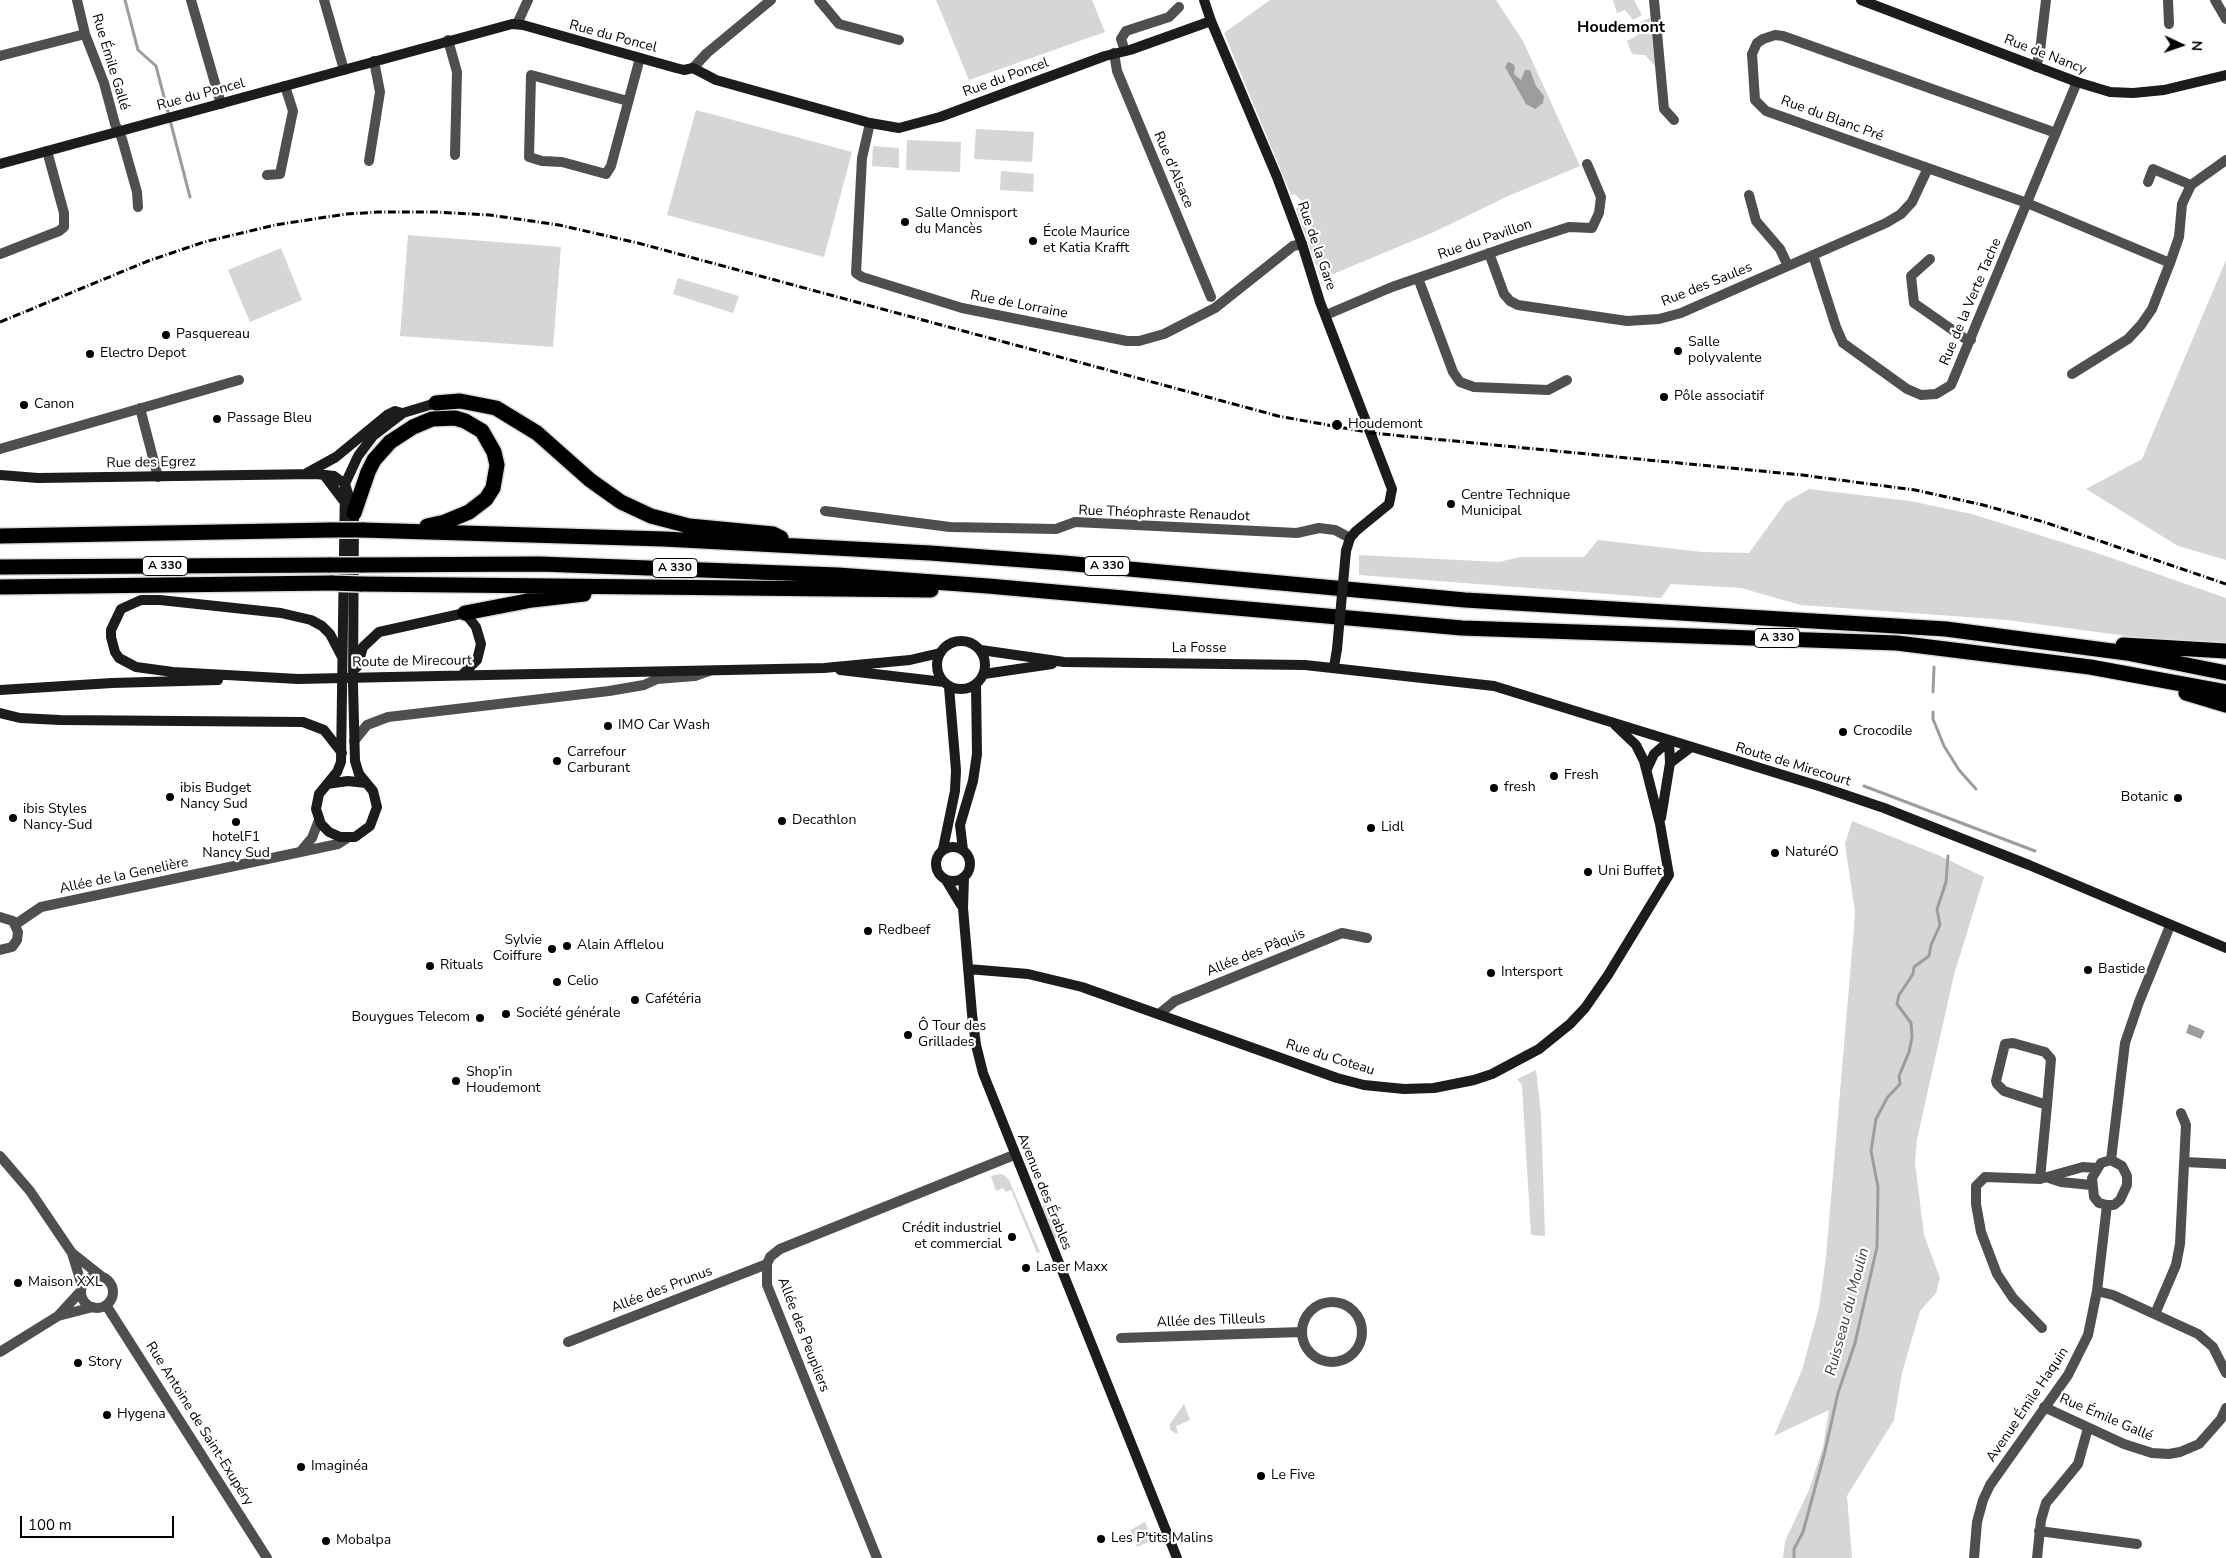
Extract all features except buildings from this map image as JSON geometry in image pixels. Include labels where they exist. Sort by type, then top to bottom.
[{"type":"highway","points":[[436,403],[460,401],[496,408],[537,433],[597,486],[621,502],[651,516],[689,526],[773,534],[796,545]]},
{"type":"highway","points":[[354,513],[364,480],[374,460],[398,436],[422,422],[442,417],[455,418],[474,424],[490,441],[497,465],[493,488],[486,499],[461,516],[402,531]]},
{"type":"highway","name":"A 330","points":[[0,536],[362,530],[796,545],[1064,562],[1475,601],[1946,629],[2127,653],[2226,673]]},
{"type":"highway","name":"A 330","points":[[0,567],[540,564],[828,575],[988,586],[1462,628],[1898,643],[2090,667],[2226,692]]},
{"type":"highway","points":[[0,587],[332,583],[924,591],[988,586]]},
{"type":"highway","points":[[465,613],[565,596],[698,589]]},
{"type":"highway","points":[[2037,640],[2226,651]]},
{"type":"highway","points":[[2090,667],[2226,705]]},
{"type":"street","name":"Rue Émile Gallé","points":[[77,0],[85,34],[104,83],[136,192],[138,208]]},
{"type":"street","points":[[191,0],[221,104]]},
{"type":"street","points":[[324,0],[344,70]]},
{"type":"street","points":[[517,24],[528,0]]},
{"type":"street","points":[[693,68],[707,53],[771,0]]},
{"type":"street","points":[[819,0],[839,24],[899,40]]},
{"type":"street","name":"Rue de la Gare","points":[[1204,0],[1210,21],[1249,109],[1302,244],[1326,315],[1390,482],[1392,496],[1390,504],[1360,526],[1350,538]]},
{"type":"street","points":[[1654,0],[1664,109],[1674,120]]},
{"type":"street","name":"Rue de Nancy","points":[[1861,0],[2036,67],[2110,92],[2133,93],[2164,90],[2226,75]]},
{"type":"street","points":[[2036,67],[2040,51],[2046,0]]},
{"type":"street","points":[[2168,0],[2169,24]]},
{"type":"street","points":[[2215,0],[2226,19]]},
{"type":"street","points":[[1120,52],[1121,39],[1126,31],[1169,17],[1179,6]]},
{"type":"street","name":"Rue du Poncel","points":[[0,164],[448,40],[517,24],[684,70],[693,68],[716,80],[891,128],[907,127],[1210,21]]},
{"type":"street","points":[[0,56],[85,34]]},
{"type":"street","name":"Rue du Blanc Pré","points":[[2056,133],[1783,36],[1769,36],[1757,43],[1752,54],[1755,100],[1759,106],[1766,110],[2027,203],[2170,263]]},
{"type":"street","points":[[448,40],[456,72],[455,155]]},
{"type":"street","name":"Rue d'Alsace","points":[[1120,52],[1117,71],[1211,297]]},
{"type":"street","points":[[628,101],[531,75],[529,157],[542,161],[562,162],[606,174],[611,166],[640,58]]},
{"type":"street","points":[[369,161],[380,92],[374,61]]},
{"type":"street","name":"Rue de la Verte Tache","points":[[1813,255],[1836,328],[1843,343],[1907,389],[1921,396],[1936,394],[1952,385],[2077,82]]},
{"type":"street","points":[[267,175],[280,174],[293,111],[285,86]]},
{"type":"street","name":"Rue de Lorraine","points":[[870,123],[862,158],[856,250],[858,275],[962,308],[1127,341],[1139,341],[1164,334],[1215,308],[1293,246],[1302,244]]},
{"type":"street","points":[[0,254],[59,231],[64,227],[64,214],[47,151]]},
{"type":"street","points":[[2072,374],[2128,339],[2142,325],[2152,309],[2170,263],[2179,237],[2182,204],[2191,185],[2226,160]]},
{"type":"street","name":"Rue du Pavillon","points":[[1326,315],[1418,278],[1489,253],[1569,227],[1592,228],[1599,213],[1602,197],[1587,164]]},
{"type":"street","name":"Rue des Saules","points":[[1489,253],[1504,294],[1510,301],[1518,305],[1627,321],[1658,319],[1681,313],[1902,214],[1912,202],[1928,168]]},
{"type":"street","points":[[2148,182],[2153,169],[2191,185]]},
{"type":"street","points":[[1749,194],[1756,221],[1780,249],[1788,266]]},
{"type":"street","points":[[1930,259],[1911,276],[1914,302],[1964,338],[1971,340]]},
{"type":"street","points":[[1418,278],[1453,372],[1460,382],[1474,387],[1548,390],[1567,380]]},
{"type":"street","points":[[0,449],[239,380]]},
{"type":"street","points":[[324,475],[334,476],[345,484],[354,513],[354,741],[356,767],[375,796],[376,815],[366,831],[347,838],[334,835],[325,828],[319,820],[316,809],[317,798],[340,767],[342,754],[343,500],[345,484],[349,472],[366,445],[386,425],[403,413],[436,403]]},
{"type":"street","points":[[140,408],[158,477]]},
{"type":"street","points":[[303,475],[336,457],[387,415],[395,411],[403,413]]},
{"type":"street","name":"Rue des Egrez","points":[[0,475],[38,478],[324,475]]},
{"type":"street","points":[[324,475],[343,500]]},
{"type":"street","name":"Rue Théophraste Renaudot","points":[[825,510],[950,527],[1056,529],[1075,522],[1297,533],[1319,528],[1335,530],[1350,538]]},
{"type":"street","points":[[1334,667],[1346,551],[1350,538]]},
{"type":"street","points":[[298,679],[174,672],[136,667],[119,658],[115,652],[111,630],[121,610],[141,600],[160,600],[281,614],[311,620],[322,626],[330,634],[343,659]]},
{"type":"street","points":[[353,685],[364,647],[379,632],[465,613],[476,627],[481,644],[477,660],[462,675]]},
{"type":"street","points":[[943,850],[956,777],[946,684],[938,671],[940,653],[950,644],[963,641],[981,650],[985,662],[984,674],[976,685],[963,690],[946,684]]},
{"type":"street","name":"La Fosse","points":[[981,650],[1064,662],[1248,663],[1334,667]]},
{"type":"street","name":"Route de Mirecourt","points":[[0,690],[121,683],[824,668],[910,660],[940,653]]},
{"type":"street","name":"La Fosse","points":[[984,674],[1064,662]]},
{"type":"street","name":"Route de Mirecourt","points":[[1334,667],[1494,686],[1822,787],[1884,808],[1988,848],[2226,948]]},
{"type":"street","name":"Route de Mirecourt","points":[[824,668],[946,684]]},
{"type":"street","points":[[354,741],[367,725],[388,717],[609,691],[644,685],[657,679],[695,676],[714,670]]},
{"type":"street","points":[[963,850],[960,825],[973,780],[977,754],[976,685]]},
{"type":"street","points":[[0,713],[20,718],[60,720],[303,722],[324,730],[342,754]]},
{"type":"street","name":"Rue du Coteau","points":[[968,969],[1028,974],[1064,982],[1337,1078],[1364,1085],[1404,1089],[1434,1088],[1474,1080],[1492,1074],[1523,1059],[1552,1040],[1570,1024],[1596,993],[1669,875],[1660,824],[1647,769],[1636,745],[1610,721]]},
{"type":"street","points":[[1647,769],[1654,754],[1669,740]]},
{"type":"street","name":"Rue du Coteau","points":[[1660,824],[1663,793],[1670,762],[1669,740]]},
{"type":"street","points":[[1670,762],[1691,748]]},
{"type":"street","points":[[326,784],[348,781],[366,783]]},
{"type":"street","points":[[301,851],[312,838],[319,820]]},
{"type":"street","name":"Allée de la Genelière","points":[[16,924],[41,907],[338,844],[347,838]]},
{"type":"street","points":[[953,846],[963,850],[968,856],[970,865],[964,877],[953,881],[946,880],[940,875],[936,866],[937,857],[943,850],[953,846]]},
{"type":"street","name":"Avenue des Érables","points":[[964,877],[963,908],[978,1058],[1014,1155],[1177,1558]]},
{"type":"street","name":"Avenue des Érables","points":[[946,880],[963,908]]},
{"type":"street","points":[[0,917],[9,918],[16,924],[18,936],[15,944],[8,949],[0,950]]},
{"type":"street","points":[[2111,1160],[2125,1043],[2136,1008],[2170,926]]},
{"type":"street","name":"Allée des Pâquis","points":[[1159,1014],[1175,1001],[1342,932],[1367,938]]},
{"type":"street","points":[[2045,1179],[2047,1105],[2051,1059],[2049,1054],[2013,1042],[2005,1044],[1996,1081],[1997,1084],[2004,1091],[2047,1105]]},
{"type":"street","points":[[2155,1314],[2176,1265],[2179,1250],[2186,1125],[2181,1113]]},
{"type":"street","name":"Allée des Peupliers","points":[[877,1558],[767,1285],[767,1264],[770,1257],[780,1249],[1014,1155]]},
{"type":"street","points":[[0,1156],[30,1191],[72,1253],[108,1280],[113,1289],[111,1299],[106,1305],[58,1316],[0,1352]]},
{"type":"street","points":[[2111,1160],[2122,1166],[2127,1185],[2120,1200],[2114,1204],[2107,1205],[2099,1203],[2094,1197],[2091,1185],[2096,1168],[2101,1163],[2111,1160]]},
{"type":"street","points":[[2184,1162],[2226,1164]]},
{"type":"street","points":[[2045,1179],[2061,1172],[2096,1168]]},
{"type":"street","points":[[2042,1328],[2013,1298],[1996,1274],[1981,1232],[1975,1190],[1978,1182],[1985,1176],[2045,1179],[2091,1185]]},
{"type":"street","name":"Avenue Émile Haquin","points":[[1974,1558],[1976,1529],[1983,1500],[1990,1485],[2068,1375],[2082,1347],[2093,1318],[2107,1205]]},
{"type":"street","points":[[72,1253],[85,1302],[93,1307]]},
{"type":"street","name":"Allée des Prunus","points":[[568,1342],[767,1264]]},
{"type":"street","points":[[58,1316],[90,1278],[101,1276]]},
{"type":"street","points":[[2097,1291],[2190,1329],[2208,1341],[2218,1354],[2226,1373]]},
{"type":"street","points":[[1329,1302],[1342,1304],[1354,1311],[1360,1321],[1362,1334],[1360,1343],[1352,1355],[1334,1363],[1321,1361],[1313,1356],[1305,1346],[1301,1332],[1304,1320],[1310,1310],[1329,1302]]},
{"type":"street","name":"Rue Antoine de Saint-Exupéry","points":[[106,1305],[267,1558]]},
{"type":"street","name":"Allée des Tilleuls","points":[[1121,1338],[1301,1332]]},
{"type":"street","name":"Rue Émile Gallé","points":[[2044,1407],[2142,1451],[2169,1454],[2180,1452],[2199,1444],[2224,1420],[2226,1408]]},
{"type":"street","points":[[2037,1558],[2039,1531],[2046,1503],[2078,1464],[2088,1428]]},
{"type":"street","points":[[2039,1531],[2137,1544]]},
{"type":"shaded area","points":[[936,0],[1092,0],[1105,32],[969,80]]},
{"type":"shaded area","points":[[1270,0],[1496,0],[1523,41],[1580,166],[1506,197],[1434,232],[1321,279],[1296,209],[1301,201],[1295,194],[1291,195],[1224,33]]},
{"type":"shaded area","points":[[1613,0],[1634,0],[1642,15],[1633,20],[1625,10],[1617,13]]},
{"type":"shaded area","points":[[1650,18],[1655,66],[1645,55],[1632,54],[1627,41],[1637,36],[1635,24]]},
{"type":"shaded area","points":[[1508,62],[1513,64],[1515,67],[1514,74],[1521,80],[1525,70],[1530,70],[1536,86],[1544,96],[1543,103],[1535,109],[1526,104],[1505,67]]},
{"type":"shaded area","points":[[696,110],[852,152],[824,257],[667,215]]},
{"type":"shaded area","points":[[976,129],[1034,132],[1032,162],[974,159]]},
{"type":"shaded area","points":[[907,140],[961,142],[960,172],[906,170]]},
{"type":"shaded area","points":[[873,146],[899,148],[899,168],[872,166]]},
{"type":"shaded area","points":[[1001,171],[1034,174],[1033,192],[1000,190]]},
{"type":"shaded area","points":[[408,235],[561,247],[553,347],[400,336]]},
{"type":"shaded area","points":[[281,248],[302,300],[250,322],[228,270]]},
{"type":"shaded area","points":[[2226,260],[2226,560],[2178,546],[2086,489],[2142,459]]},
{"type":"shaded area","points":[[678,278],[739,296],[733,313],[673,294]]},
{"type":"shaded area","points":[[1809,489],[1910,501],[1972,514],[2100,554],[2226,598],[2226,642],[2149,639],[2007,620],[1801,605],[1741,588],[1671,584],[1661,598],[1359,575],[1359,555],[1499,562],[1520,557],[1584,557],[1598,540],[1702,552],[1749,553],[1786,502]]},
{"type":"shaded area","points":[[1852,821],[1938,855],[1984,877],[1954,975],[1917,1139],[1915,1163],[1924,1235],[1940,1278],[1936,1293],[1920,1311],[1902,1373],[1894,1420],[1847,1496],[1852,1558],[1783,1558],[1785,1541],[1809,1490],[1823,1447],[1829,1410],[1774,1436],[1802,1370],[1819,1308],[1826,1257],[1855,912],[1845,844]]},
{"type":"shaded area","points":[[2189,1024],[2205,1031],[2201,1039],[2186,1033]]},
{"type":"shaded area","points":[[1536,1070],[1541,1114],[1545,1236],[1531,1235],[1522,1085],[1517,1079]]},
{"type":"shaded area","points":[[1000,1174],[1009,1180],[1040,1252],[1037,1253],[1011,1190],[1006,1192],[1003,1188],[996,1191],[991,1176]]},
{"type":"shaded area","points":[[1049,1204],[1062,1236],[1055,1239],[1042,1206]]},
{"type":"shaded area","points":[[1184,1404],[1190,1420],[1176,1426],[1178,1433],[1175,1433],[1170,1430],[1170,1424]]},
{"type":"shaded area","points":[[1145,1522],[1153,1540],[1137,1547],[1130,1530]]},
{"type":"waterway","points":[[125,0],[138,50],[156,66],[190,197]]},
{"type":"waterway","points":[[1933,692],[1934,667]]},
{"type":"waterway","points":[[1933,712],[1933,719],[1944,746],[1959,770],[1976,789]]},
{"type":"waterway","points":[[1864,786],[2035,851]]},
{"type":"waterway","name":"Ruisseau du Moulin","points":[[1794,1558],[1794,1549],[1803,1532],[1825,1451],[1838,1393],[1855,1343],[1877,1247],[1878,1187],[1871,1151],[1876,1119],[1887,1098],[1900,1084],[1899,1076],[1909,1052],[1912,1037],[1911,1023],[1897,1004],[1899,995],[1913,974],[1914,967],[1929,956],[1931,945],[1940,925],[1937,909],[1946,882],[1948,856]]},
{"type":"railway","points":[[0,322],[148,261],[204,242],[275,225],[346,214],[378,212],[436,212],[490,215],[559,225],[638,243],[1278,416],[1372,433],[1802,475],[1915,490],[1983,505],[2044,522],[2226,584]]},
{"type":"place","name":"Salle Omnisport du Mancès","points":[[905,222]]},
{"type":"place","name":"École Maurice et Katia Krafft","points":[[1033,241]]},
{"type":"place","name":"Pasquereau","points":[[166,335]]},
{"type":"place","name":"Salle polyvalente","points":[[1678,351]]},
{"type":"place","name":"Electro Depot","points":[[90,354]]},
{"type":"place","name":"Pôle associatif","points":[[1664,397]]},
{"type":"place","name":"Canon","points":[[24,405]]},
{"type":"place","name":"Passage Bleu","points":[[217,419]]},
{"type":"place","name":"Houdemont","points":[[1337,425]]},
{"type":"place","name":"Centre Technique Municipal","points":[[1451,504]]},
{"type":"place","name":"IMO Car Wash","points":[[608,726]]},
{"type":"place","name":"Crocodile","points":[[1843,732]]},
{"type":"place","name":"Carrefour Carburant","points":[[557,761]]},
{"type":"place","name":"Fresh","points":[[1554,776]]},
{"type":"place","name":"fresh","points":[[1494,788]]},
{"type":"place","name":"ibis Budget Nancy Sud","points":[[170,797]]},
{"type":"place","name":"Botanic","points":[[2178,798]]},
{"type":"place","name":"ibis Styles Nancy-Sud","points":[[13,818]]},
{"type":"place","name":"Decathlon","points":[[782,821]]},
{"type":"place","name":"hotelF1 Nancy Sud","points":[[236,822]]},
{"type":"place","name":"Lidl","points":[[1371,828]]},
{"type":"place","name":"NaturéO","points":[[1775,853]]},
{"type":"place","name":"Uni Buffet","points":[[1588,872]]},
{"type":"place","name":"Redbeef","points":[[868,931]]},
{"type":"place","name":"Alain Afflelou","points":[[567,946]]},
{"type":"place","name":"Sylvie Coiffure","points":[[552,949]]},
{"type":"place","name":"Rituals","points":[[430,966]]},
{"type":"place","name":"Bastide","points":[[2088,970]]},
{"type":"place","name":"Intersport","points":[[1491,973]]},
{"type":"place","name":"Celio","points":[[557,982]]},
{"type":"place","name":"Cafétéria","points":[[635,1000]]},
{"type":"place","name":"Société générale","points":[[506,1014]]},
{"type":"place","name":"Bouygues Telecom","points":[[480,1018]]},
{"type":"place","name":"Ô Tour des Grillades","points":[[908,1035]]},
{"type":"place","name":"Shop’in Houdemont","points":[[456,1081]]},
{"type":"place","name":"Crédit industriel et commercial","points":[[1012,1237]]},
{"type":"place","name":"Laser Maxx","points":[[1026,1268]]},
{"type":"place","name":"Maison XXL","points":[[18,1283]]},
{"type":"place","name":"Story","points":[[78,1363]]},
{"type":"place","name":"Hygena","points":[[107,1415]]},
{"type":"place","name":"Imaginéa","points":[[301,1467]]},
{"type":"place","name":"Le Five","points":[[1261,1476]]},
{"type":"place","name":"Les P'tits Malins","points":[[1101,1539]]},
{"type":"place","name":"Mobalpa","points":[[326,1541]]},
{"type":"district","name":"Houdemont","points":[[1621,28]]}]
